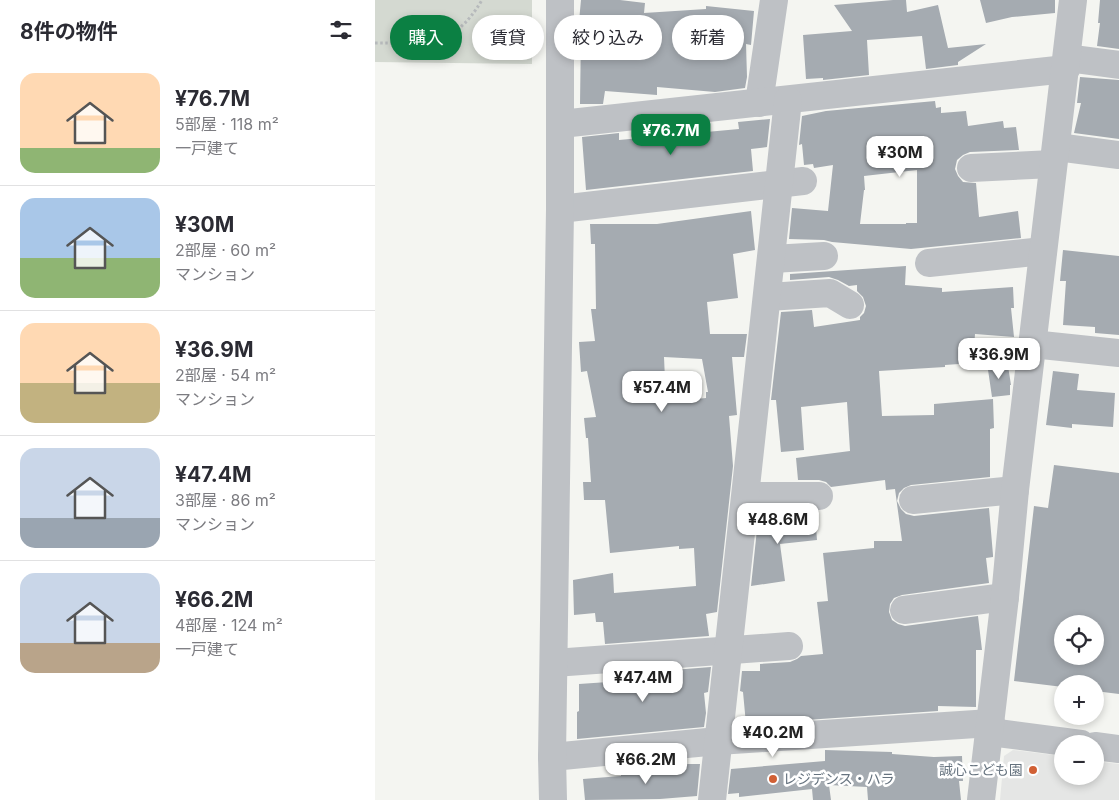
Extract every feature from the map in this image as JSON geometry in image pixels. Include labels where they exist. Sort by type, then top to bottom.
[{"type":"street","points":[[553,800],[552,757],[561,124],[560,0]]},
{"type":"street","points":[[759,103],[774,0]]},
{"type":"street","points":[[981,800],[1005,597],[1015,490],[1073,0]]},
{"type":"street","points":[[561,124],[788,100],[1066,64],[1119,65]]},
{"type":"street","points":[[712,800],[772,258],[792,182],[788,100]]},
{"type":"street","points":[[971,168],[1055,155],[1119,154]]},
{"type":"street","points":[[560,209],[792,182]]},
{"type":"street","points":[[929,264],[1043,251]]},
{"type":"street","points":[[772,258],[825,256]]},
{"type":"street","points":[[768,297],[831,293],[850,306]]},
{"type":"street","points":[[1032,344],[1119,353]]},
{"type":"street","points":[[913,500],[1015,490]]},
{"type":"street","points":[[746,496],[819,496]]},
{"type":"street","points":[[904,610],[1005,597]]},
{"type":"street","points":[[554,663],[789,646]]},
{"type":"street","points":[[552,757],[718,741],[990,727],[1054,739]]},
{"type":"street","points":[[1104,747],[1119,749]]},
{"type":"path","points":[[375,43],[427,43],[444,38],[459,29],[473,16],[482,0]]},
{"type":"shaded area","points":[[375,0],[532,0],[532,15],[472,15],[472,60],[532,60],[532,64],[375,62]]},
{"type":"shaded area","name":"誠心こども園","points":[[1013,750],[1054,755],[1054,785],[1104,785],[1104,762],[1119,764],[1119,800],[1000,800],[1004,756]]},
{"type":"building","points":[[581,0],[620,0],[645,3],[644,13],[706,9],[706,6],[754,11],[751,45],[746,44],[747,77],[745,88],[715,92],[657,87],[657,95],[605,91],[603,104],[580,104],[581,60],[662,60],[662,15],[580,15]]},
{"type":"building","points":[[906,0],[907,12],[938,5],[948,48],[986,44],[958,62],[958,65],[926,69],[922,36],[867,40],[869,75],[823,80],[823,78],[806,79],[803,35],[852,31],[834,5]]},
{"type":"building","points":[[980,0],[1055,0],[1055,13],[1012,17],[986,23]]},
{"type":"building","points":[[1100,0],[1119,0],[1119,49],[1097,46]]},
{"type":"building","points":[[1080,77],[1119,80],[1119,139],[1074,133],[1081,103],[1077,103]]},
{"type":"building","points":[[935,101],[936,108],[941,107],[941,113],[966,111],[968,126],[1003,121],[1004,128],[1016,127],[1019,150],[970,152],[957,160],[955,169],[963,182],[976,183],[979,217],[1018,211],[1021,238],[911,249],[824,240],[789,239],[792,208],[828,211],[833,165],[814,168],[813,164],[804,165],[802,144],[799,145],[802,116],[826,111]],"holes":[[[917,170],[917,223],[860,224],[865,190],[864,176]]]},
{"type":"building","points":[[770,119],[767,147],[751,149],[753,171],[586,190],[582,137],[619,133],[619,140],[739,129],[738,122]]},
{"type":"building","points":[[751,211],[755,250],[733,254],[738,298],[707,302],[710,334],[747,334],[744,357],[732,357],[737,415],[729,416],[733,466],[717,612],[706,614],[709,636],[605,644],[603,622],[596,622],[595,613],[574,615],[573,580],[613,573],[614,593],[696,586],[694,548],[679,549],[679,546],[610,553],[605,500],[584,500],[583,482],[591,482],[588,438],[586,438],[584,418],[596,417],[587,371],[581,372],[579,342],[595,341],[591,309],[596,309],[595,244],[591,244],[590,224],[657,224]],"holes":[[[664,357],[702,359],[708,392],[706,392],[706,398],[666,402]]]},
{"type":"building","points":[[1063,250],[1119,256],[1119,335],[1095,333],[1095,327],[1063,325],[1066,281],[1060,281]]},
{"type":"building","points":[[906,266],[905,285],[942,288],[942,292],[1013,287],[1014,308],[1011,308],[1014,337],[975,334],[973,363],[945,365],[945,367],[879,371],[882,416],[934,415],[934,404],[993,399],[994,428],[990,429],[990,477],[911,485],[899,493],[897,501],[906,514],[914,516],[989,508],[993,557],[986,558],[989,583],[902,595],[894,598],[890,604],[889,612],[892,620],[905,626],[978,616],[982,650],[976,650],[976,707],[938,706],[938,711],[746,724],[743,692],[740,691],[742,671],[760,671],[760,664],[790,662],[801,656],[823,654],[817,602],[828,601],[823,553],[874,548],[874,541],[902,541],[895,489],[886,490],[885,480],[831,487],[826,482],[819,480],[798,480],[796,458],[850,451],[847,402],[801,407],[804,450],[781,452],[776,400],[771,400],[781,312],[812,310],[814,327],[860,320],[866,306],[863,297],[857,291],[857,285],[849,286],[829,277],[790,280],[790,274]]},
{"type":"building","points":[[987,363],[1008,366],[1011,385],[1010,395],[992,397]]},
{"type":"building","points":[[1053,371],[1079,374],[1077,390],[1115,393],[1113,427],[1072,424],[1072,428],[1046,425]]},
{"type":"building","points":[[1054,465],[1119,473],[1119,694],[1104,692],[1104,675],[1054,675],[1054,686],[1014,681],[1034,506],[1048,508]]},
{"type":"building","points":[[815,515],[817,540],[780,544],[785,581],[751,586],[758,520]]},
{"type":"building","points":[[711,667],[708,692],[704,693],[706,713],[704,727],[577,739],[579,684],[608,682],[608,675]]},
{"type":"building","points":[[825,750],[892,752],[892,754],[934,757],[962,756],[963,781],[959,781],[961,800],[868,800],[867,787],[829,785],[831,800],[813,800],[812,789],[739,797],[739,793],[728,794],[731,769],[825,761]]},
{"type":"building","points":[[662,764],[700,764],[697,796],[660,799],[585,800],[583,779],[621,776],[621,774],[662,772]]},
{"type":"place","name":"誠心こども園","points":[[1033,770]]},
{"type":"place","name":"レジデンス・ハラ","points":[[773,779]]}]
